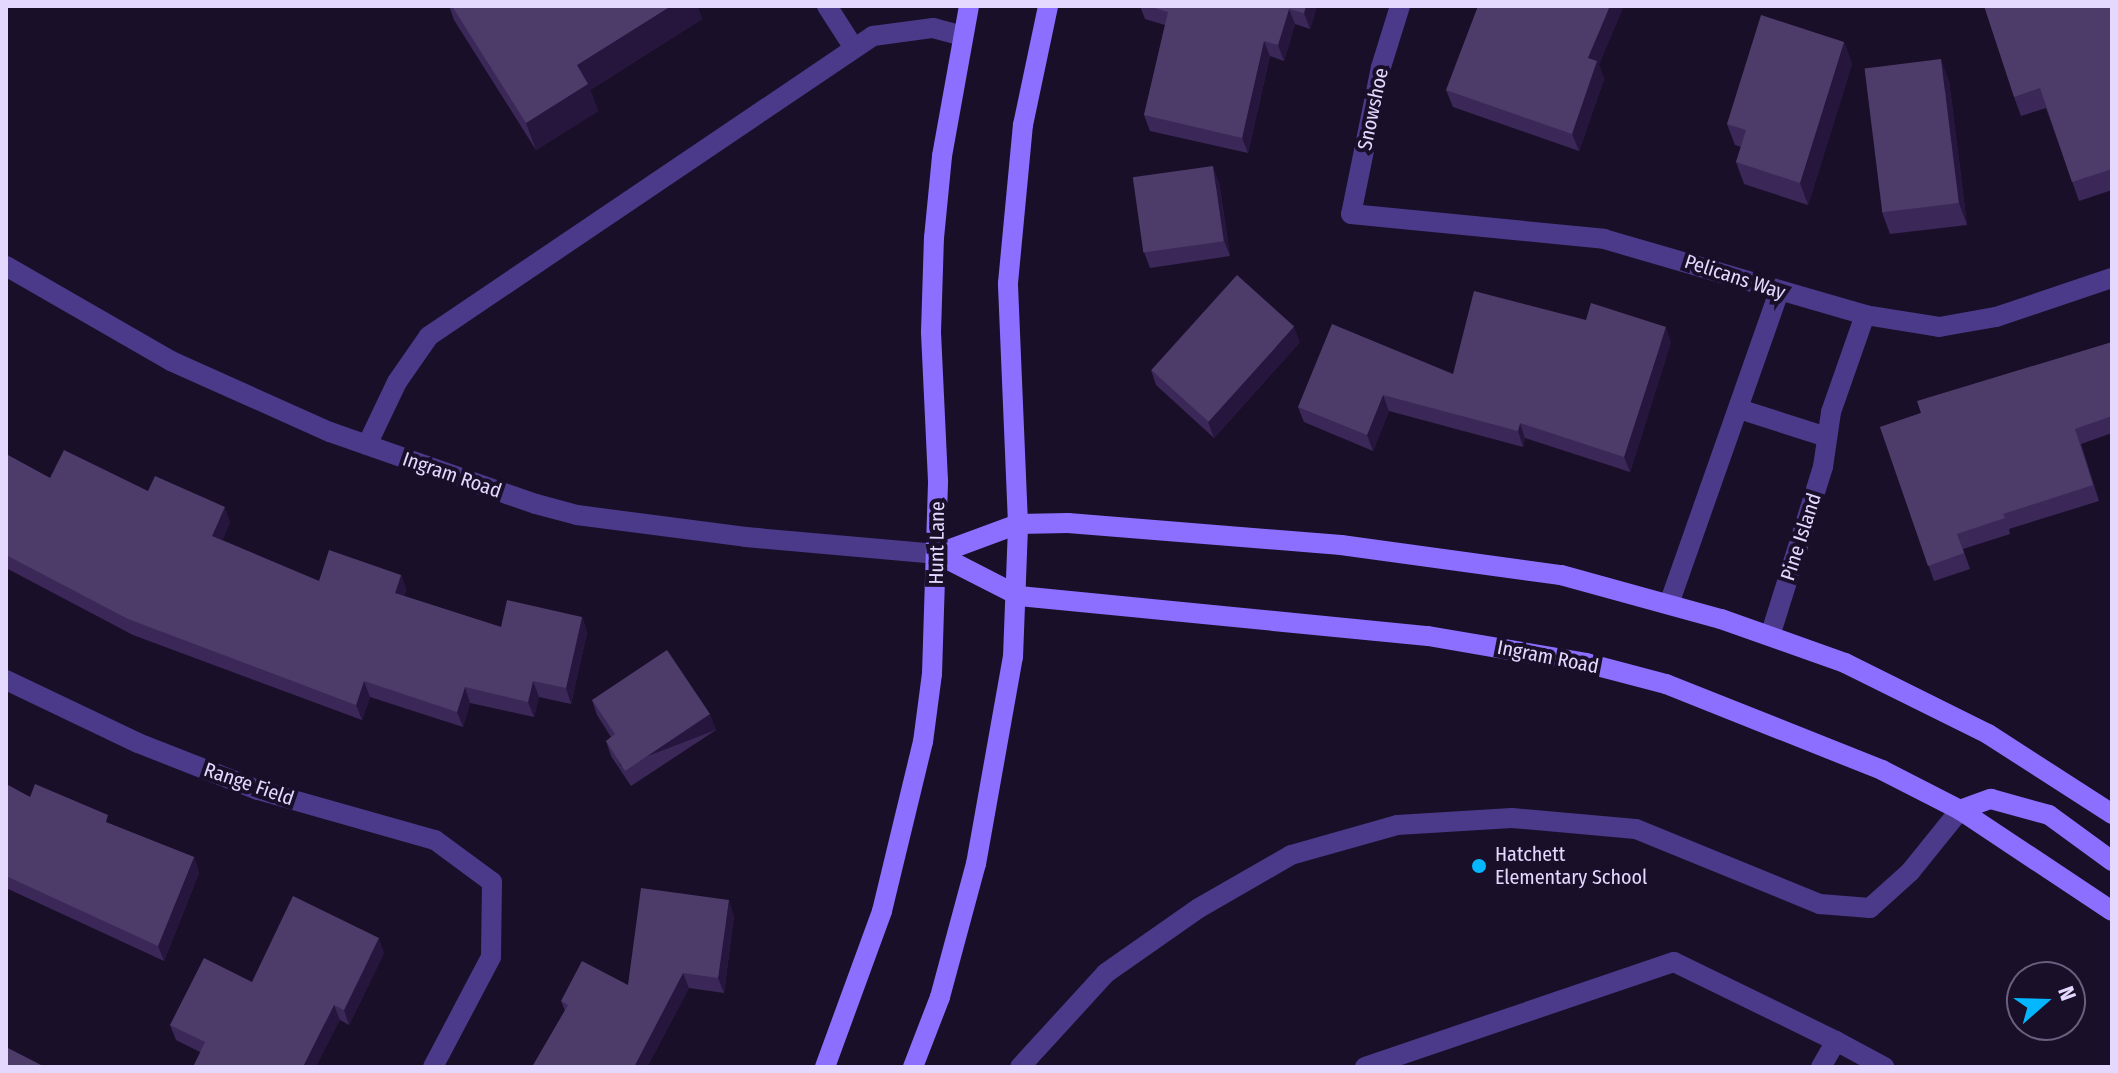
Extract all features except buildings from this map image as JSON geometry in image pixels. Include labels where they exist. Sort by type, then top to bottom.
[{"type":"main road","name":"Hunt Lane","points":[[825,1067],[882,911],[923,742],[932,674],[937,554],[931,332],[934,238],[962,36],[969,6]]},
{"type":"main road","points":[[913,1067],[940,997],[994,783],[1019,596],[1008,283],[1023,125],[1048,6]]},
{"type":"main road","name":"Ingram Road","points":[[937,554],[1018,524],[1068,523],[1473,560],[1561,575],[1669,604],[1770,636],[1917,697],[2001,742],[2112,814]]},
{"type":"main road","name":"Ingram Road","points":[[937,554],[1019,596],[1428,636],[1586,663],[1666,684],[1779,725],[1960,810],[2112,911]]},
{"type":"main road","points":[[1960,810],[1991,799],[2049,815],[2112,861]]},
{"type":"street","points":[[827,6],[854,48]]},
{"type":"street","name":"Snowshoe","points":[[1351,214],[1381,67],[1400,6]]},
{"type":"street","points":[[367,445],[397,382],[429,336],[873,36],[933,28],[962,36]]},
{"type":"street","name":"Pelicans Way","points":[[1351,214],[1604,239],[1865,315],[1939,327],[1996,317],[2112,278]]},
{"type":"street","name":"Ingram Road","points":[[6,266],[171,361],[367,445],[577,515],[937,554]]},
{"type":"street","points":[[1669,604],[1779,292]]},
{"type":"street","name":"Pine Island","points":[[1770,636],[1823,467],[1827,437],[1865,315]]},
{"type":"street","points":[[1739,409],[1827,437]]},
{"type":"street","name":"Range Field","points":[[6,680],[138,743],[245,785],[435,840],[492,882],[491,957],[433,1067]]},
{"type":"street","points":[[1020,1067],[1106,973],[1199,908],[1291,855],[1397,825],[1512,818],[1636,829],[1820,904],[1870,908],[1910,872],[1960,810]]},
{"type":"street","points":[[1365,1067],[1674,962],[1884,1067]]},
{"type":"street","points":[[1821,1067],[1836,1041]]},
{"type":"place","name":"Hatchett Elementary School","points":[[1479,866]]}]
